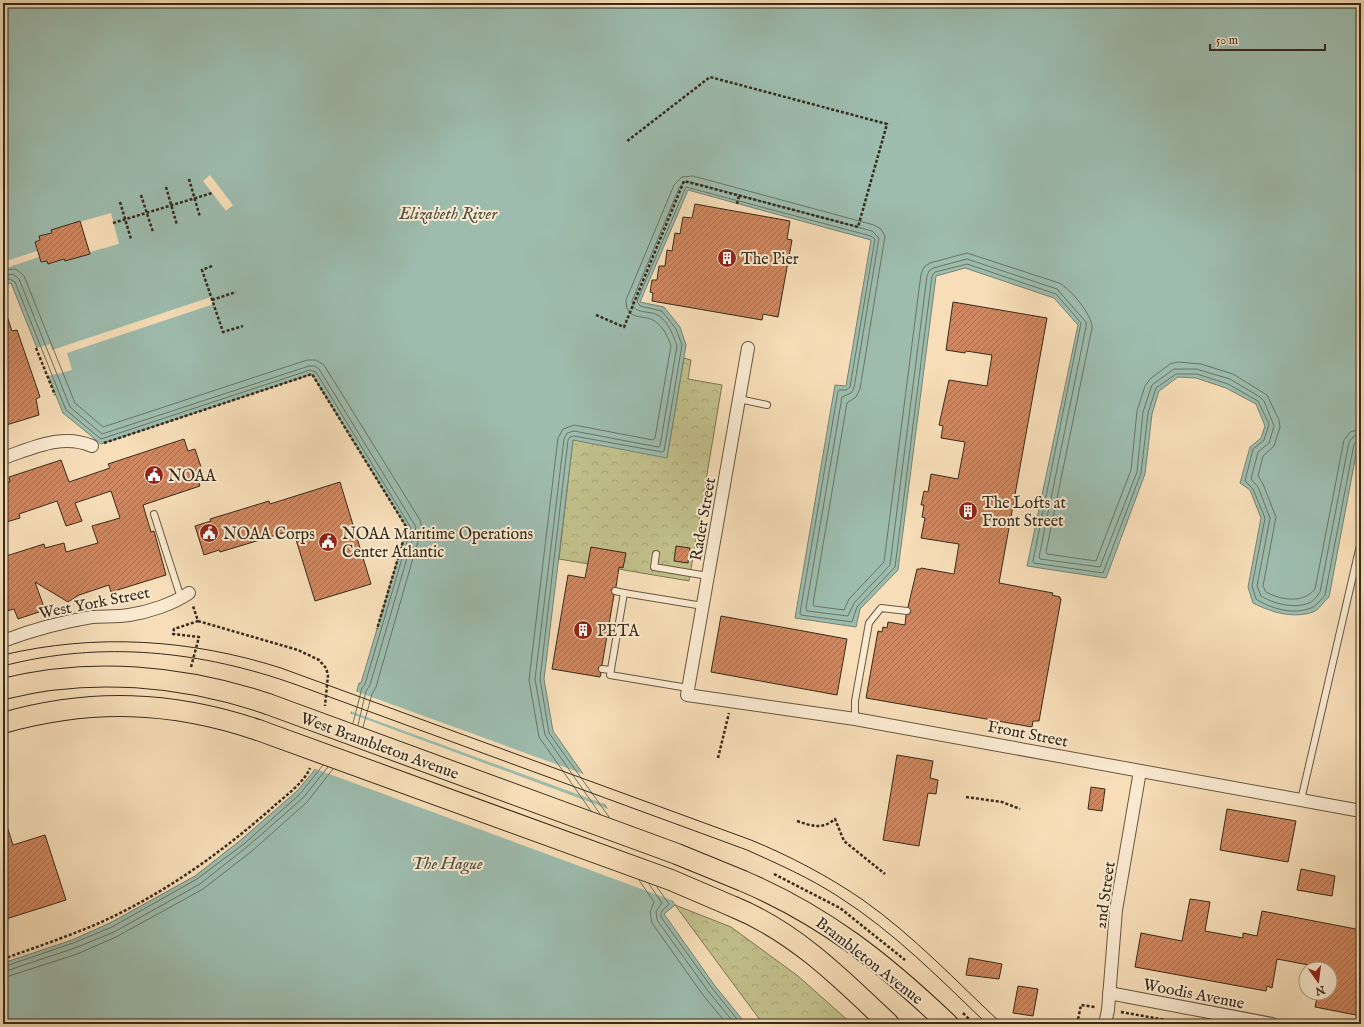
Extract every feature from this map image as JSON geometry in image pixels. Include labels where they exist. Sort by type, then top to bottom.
[{"type":"main road","name":"West Brambleton Avenue","points":[[3,688],[32,682],[74,677],[137,677],[205,687],[247,697],[676,854],[743,881]]},
{"type":"main road","name":"West Brambleton Avenue","points":[[3,723],[32,715],[69,709],[136,706],[159,707],[200,713],[258,730],[678,883],[734,907]]},
{"type":"main road","name":"Brambleton Avenue","points":[[743,881],[791,904],[831,927],[897,977],[948,1024]]},
{"type":"main road","name":"Brambleton Avenue","points":[[734,907],[765,922],[798,943],[833,971],[889,1024]]},
{"type":"street","name":"Rader Street","points":[[688,692],[748,348]]},
{"type":"street","points":[[3,458],[57,441],[71,440],[97,445]]},
{"type":"street","name":"West York Street","points":[[3,641],[32,630],[57,624],[93,617],[130,615],[174,602],[185,595]]},
{"type":"street","name":"Front Street","points":[[688,692],[731,701],[855,718],[991,742],[1361,811]]},
{"type":"street","name":"2nd Street","points":[[1105,1024],[1110,993],[1118,903],[1140,771]]},
{"type":"street","name":"Woodis Avenue","points":[[1110,993],[1272,1024]]},
{"type":"lane","points":[[739,399],[767,405]]},
{"type":"lane","points":[[154,514],[185,595]]},
{"type":"lane","points":[[1301,800],[1361,541]]},
{"type":"lane","points":[[656,554],[654,567],[708,576]]},
{"type":"lane","points":[[615,591],[703,606]]},
{"type":"lane","points":[[624,592],[610,675],[688,692]]},
{"type":"lane","points":[[855,718],[855,701],[869,624],[881,608],[907,611]]},
{"type":"lane","points":[[602,669],[611,670]]},
{"type":"path","points":[[596,315],[624,328],[684,182],[858,227],[887,124],[710,76],[626,142]]},
{"type":"path","points":[[188,179],[200,217]]},
{"type":"path","points":[[166,187],[177,225]]},
{"type":"path","points":[[114,223],[212,193]]},
{"type":"path","points":[[141,195],[153,232]]},
{"type":"path","points":[[737,204],[739,196]]},
{"type":"path","points":[[120,202],[131,239]]},
{"type":"path","points":[[212,266],[202,270],[224,332],[243,326]]},
{"type":"path","points":[[212,300],[236,292]]},
{"type":"path","points":[[36,348],[55,395]]},
{"type":"path","points":[[97,445],[312,374],[407,528],[377,629]]},
{"type":"path","points":[[185,595],[198,621]]},
{"type":"path","points":[[196,669],[190,668],[198,637],[173,634],[174,629],[198,621],[284,646],[319,660],[326,668],[328,676],[324,711]]},
{"type":"path","points":[[718,758],[731,701]]},
{"type":"path","points":[[3,959],[97,924],[141,902],[186,875],[228,845],[269,810],[302,780],[311,763]]},
{"type":"path","points":[[966,797],[1002,802],[1020,809]]},
{"type":"path","points":[[797,821],[815,827],[823,827],[835,819],[844,841],[885,874]]},
{"type":"path","points":[[1078,1024],[1081,1005]]},
{"type":"path","points":[[1135,1015],[1188,1024]]},
{"type":"green space","points":[[684,358],[691,360],[688,379],[722,385],[689,581],[559,559],[573,439],[667,457]]},
{"type":"green space","points":[[675,905],[731,927],[798,976],[852,1024],[763,1024]]},
{"type":"water","name":"Elizabeth River","points":[[3,3],[1361,3],[1361,445],[1358,444],[1329,597],[1315,611],[1297,615],[1274,612],[1253,603],[1248,587],[1261,518],[1250,490],[1240,483],[1250,447],[1261,438],[1265,426],[1256,404],[1226,388],[1196,378],[1178,377],[1159,391],[1152,414],[1145,474],[1106,578],[1027,566],[1078,325],[1054,298],[965,268],[936,276],[898,570],[860,609],[856,627],[795,618],[835,385],[846,386],[871,240],[688,190],[640,302],[664,307],[680,327],[686,345],[667,458],[573,440],[544,679],[553,731],[675,905],[664,914],[715,986],[746,1024],[3,1024],[3,963],[72,940],[110,923],[195,876],[242,839],[297,791],[313,772],[349,722],[359,683],[361,683],[407,528],[312,374],[101,444],[63,413],[11,283],[3,285]]},
{"type":"pier","points":[[210,175],[233,205],[226,211],[203,181]]},
{"type":"pier","points":[[111,213],[119,244],[65,259],[63,256],[41,262],[39,257],[3,269],[3,262],[37,251],[35,242],[40,240],[39,236],[51,233],[51,230]]},
{"type":"pier","points":[[211,297],[214,304],[67,353],[72,370],[48,376],[36,348],[50,344],[52,350]]},
{"type":"pier","points":[[355,691],[586,775],[607,805],[350,711]]},
{"type":"pier","points":[[349,713],[611,810],[674,901],[313,768],[347,721]]},
{"type":"building","name":"The Pier","points":[[695,204],[790,221],[787,239],[792,240],[778,317],[763,314],[762,320],[652,301],[653,293],[650,292],[652,280],[657,280],[659,266],[665,266],[667,250],[672,251],[675,233],[680,234],[683,217],[692,218]]},
{"type":"building","points":[[80,221],[90,254],[48,264],[47,261],[41,262],[35,242],[40,240],[39,236],[52,233],[51,230]]},
{"type":"building","name":"The Lofts at Front Street","points":[[953,302],[1047,318],[999,583],[1053,593],[1052,595],[1060,597],[1061,599],[1039,721],[1033,721],[1032,727],[866,698],[878,631],[882,632],[883,627],[887,628],[888,622],[905,625],[906,615],[911,612],[908,607],[917,569],[921,568],[954,574],[959,544],[921,538],[925,518],[922,517],[924,505],[921,505],[924,491],[928,492],[931,474],[958,479],[965,442],[941,438],[943,426],[939,425],[949,380],[987,386],[992,355],[946,350]]},
{"type":"building","points":[[3,310],[5,310],[12,331],[17,330],[40,397],[36,399],[39,415],[3,426]]},
{"type":"building","points":[[184,439],[188,451],[195,449],[203,473],[196,475],[200,486],[143,505],[151,532],[154,531],[166,575],[111,592],[109,585],[79,595],[68,602],[35,582],[45,610],[18,619],[14,609],[3,612],[3,557],[44,544],[45,548],[64,543],[66,552],[98,543],[92,526],[120,518],[111,491],[75,503],[82,521],[66,526],[57,501],[19,514],[20,518],[3,523],[3,483],[10,482],[9,477],[61,460],[69,482],[110,468],[108,464]]},
{"type":"building","name":"NOAA Maritime Operations Center Atlantic","points":[[340,482],[371,584],[315,601],[293,530],[220,552],[219,550],[204,555],[195,526],[211,521],[210,519],[269,501],[270,504]]},
{"type":"building","points":[[676,546],[690,548],[688,563],[674,561]]},
{"type":"building","name":"PETA","points":[[591,547],[626,553],[623,568],[619,567],[616,587],[611,590],[614,595],[602,665],[598,668],[601,673],[600,677],[552,669],[568,575],[585,578]]},
{"type":"building","points":[[721,616],[847,639],[837,695],[711,672]]},
{"type":"building","points":[[897,755],[933,761],[930,778],[938,780],[936,794],[928,793],[919,846],[883,840]]},
{"type":"building","points":[[1091,787],[1105,789],[1102,811],[1088,809]]},
{"type":"building","points":[[1227,809],[1296,821],[1288,862],[1220,850]]},
{"type":"building","points":[[3,823],[6,823],[13,845],[45,835],[66,900],[3,920]]},
{"type":"building","points":[[1301,869],[1335,876],[1332,896],[1297,890]]},
{"type":"building","points":[[1190,899],[1210,902],[1205,931],[1243,938],[1243,933],[1257,936],[1262,911],[1361,930],[1361,1016],[1315,1007],[1316,1001],[1338,1001],[1338,961],[1298,961],[1298,963],[1277,959],[1272,988],[1267,986],[1266,991],[1135,967],[1141,933],[1182,941]]},
{"type":"building","points":[[969,958],[1002,964],[999,979],[966,975]]},
{"type":"building","points":[[1018,986],[1038,989],[1033,1016],[1013,1013]]},
{"type":"tram line","points":[[3,655],[38,648],[73,644],[143,642],[178,645],[247,658],[281,668],[751,840],[808,867],[863,900],[918,944],[1002,1024]]},
{"type":"tram line","points":[[3,666],[40,658],[77,653],[152,653],[188,657],[225,664],[261,673],[297,685],[747,850],[794,872],[839,897],[879,925],[934,973],[987,1024]]},
{"type":"place","name":"The Pier","points":[[727,258]]},
{"type":"place","name":"NOAA","points":[[154,475]]},
{"type":"place","name":"The Lofts at Front Street","points":[[968,511]]},
{"type":"place","name":"NOAA Corps","points":[[209,533]]},
{"type":"place","name":"NOAA Maritime Operations Center Atlantic","points":[[328,542]]},
{"type":"place","name":"PETA","points":[[583,630]]},
{"type":"water label","name":"The Hague","points":[[447,863]]}]
